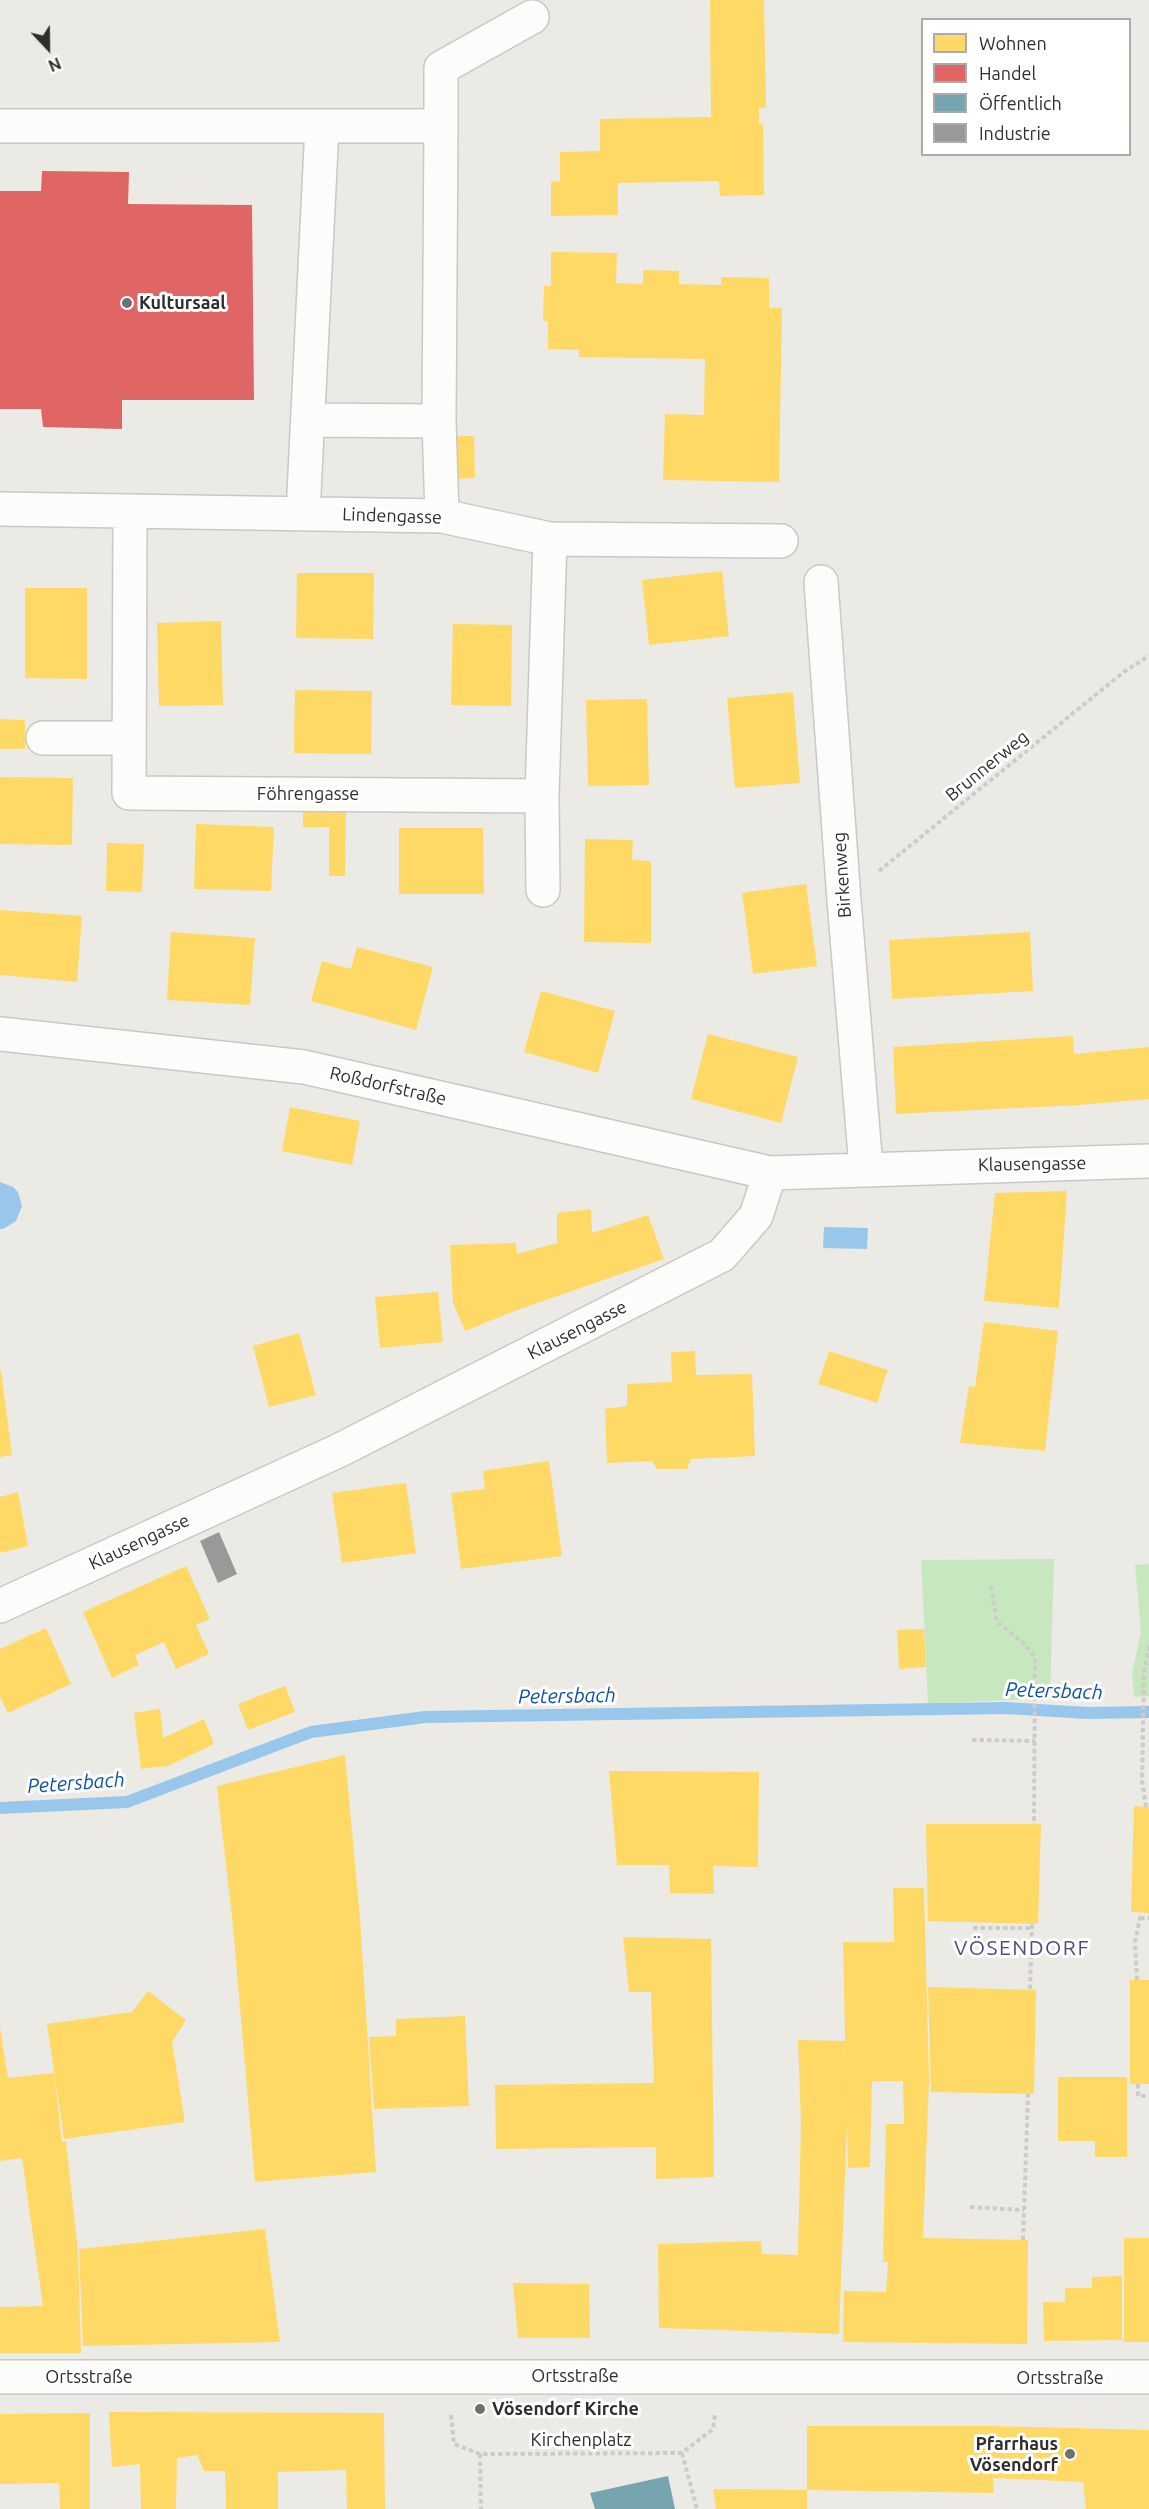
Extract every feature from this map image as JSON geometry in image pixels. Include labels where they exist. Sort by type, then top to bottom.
[{"type":"street","points":[[442,516],[439,421],[441,68],[532,17]]},
{"type":"street","points":[[0,126],[441,126]]},
{"type":"street","points":[[303,514],[321,126]]},
{"type":"street","points":[[308,420],[439,421]]},
{"type":"street","name":"Lindengasse","points":[[0,509],[442,516],[550,539],[781,541]]},
{"type":"street","name":"Föhrengasse","points":[[130,511],[129,793],[542,796]]},
{"type":"street","points":[[543,890],[542,796],[550,539]]},
{"type":"street","name":"Birkenweg","points":[[821,582],[843,900],[867,1168]]},
{"type":"street","points":[[43,738],[129,738]]},
{"type":"street","name":"Roßdorfstraße","points":[[0,1034],[304,1067],[770,1173]]},
{"type":"street","name":"Klausengasse","points":[[0,1606],[340,1450],[722,1255],[756,1216],[770,1173],[867,1168],[1149,1161]]},
{"type":"street","name":"Ortsstraße","points":[[0,2377],[447,2375],[1149,2377]]},
{"type":"path","name":"Brunnerweg","points":[[843,900],[1125,671],[1149,656]]},
{"type":"path","points":[[991,1586],[998,1622],[1025,1644],[1035,1658],[1034,1824]]},
{"type":"path","points":[[1146,1807],[1142,1780],[1144,1698],[1149,1647]]},
{"type":"path","points":[[1143,1739],[1149,1739]]},
{"type":"path","points":[[972,1740],[1035,1741]]},
{"type":"path","points":[[1137,1980],[1135,1942],[1141,1915],[1149,1918]]},
{"type":"path","points":[[973,1928],[1032,1926],[1030,1989]]},
{"type":"path","points":[[1138,2084],[1138,2096],[1149,2096]]},
{"type":"path","points":[[1023,2240],[1028,2094]]},
{"type":"path","points":[[970,2207],[1024,2210]]},
{"type":"path","name":"Kirchenplatz","points":[[447,2375],[454,2444],[480,2454],[682,2453]]},
{"type":"path","points":[[697,2509],[682,2453],[713,2429],[722,2377]]},
{"type":"path","points":[[480,2454],[482,2509]]},
{"type":"green space","points":[[1054,1559],[1050,1698],[928,1704],[921,1560]]},
{"type":"green space","points":[[1149,1564],[1149,1696],[1134,1697],[1132,1674],[1141,1632],[1135,1565]]},
{"type":"water","points":[[0,1182],[13,1187],[18,1192],[22,1206],[16,1221],[3,1229],[0,1229]]},
{"type":"water","points":[[824,1227],[868,1228],[867,1249],[823,1248]]},
{"type":"building: Wohnen","points":[[710,0],[764,0],[766,108],[759,108],[759,124],[763,125],[764,195],[720,196],[719,181],[618,183],[618,215],[551,216],[551,182],[560,181],[560,152],[600,151],[600,119],[711,117]]},
{"type":"building: Wohnen","points":[[551,252],[617,253],[616,283],[643,284],[643,270],[679,271],[679,284],[721,285],[721,277],[769,278],[769,308],[782,308],[779,482],[663,480],[665,414],[704,415],[705,359],[579,357],[579,350],[548,349],[548,321],[543,321],[544,286],[551,286]]},
{"type":"building: Wohnen","points":[[448,436],[474,436],[475,478],[449,479]]},
{"type":"building: Wohnen","points":[[722,571],[729,636],[649,645],[642,580]]},
{"type":"building: Wohnen","points":[[297,573],[374,573],[373,639],[296,638]]},
{"type":"building: Wohnen","points":[[25,588],[87,588],[87,679],[25,678]]},
{"type":"building: Wohnen","points":[[221,621],[223,705],[159,706],[157,623]]},
{"type":"building: Wohnen","points":[[453,624],[512,625],[511,706],[451,705]]},
{"type":"building: Wohnen","points":[[295,690],[372,691],[371,754],[294,753]]},
{"type":"building: Wohnen","points":[[793,692],[800,783],[735,788],[727,698]]},
{"type":"building: Wohnen","points":[[647,699],[649,785],[588,786],[586,700]]},
{"type":"building: Wohnen","points":[[0,719],[25,720],[25,749],[0,749]]},
{"type":"building: Wohnen","points":[[0,777],[73,778],[72,845],[0,844]]},
{"type":"building: Wohnen","points":[[303,810],[346,811],[345,876],[329,876],[329,827],[303,827]]},
{"type":"building: Wohnen","points":[[196,824],[274,827],[271,891],[194,889]]},
{"type":"building: Wohnen","points":[[399,828],[483,828],[484,894],[399,894]]},
{"type":"building: Wohnen","points":[[585,839],[633,840],[632,860],[651,861],[651,943],[584,942]]},
{"type":"building: Wohnen","points":[[107,843],[144,844],[142,892],[106,891]]},
{"type":"building: Wohnen","points":[[806,884],[817,966],[753,974],[742,893]]},
{"type":"building: Wohnen","points":[[0,910],[82,916],[77,982],[0,975]]},
{"type":"building: Wohnen","points":[[171,932],[255,938],[250,1005],[167,1000]]},
{"type":"building: Wohnen","points":[[1030,932],[1033,991],[892,999],[889,940]]},
{"type":"building: Wohnen","points":[[357,947],[433,967],[416,1030],[311,1001],[322,961],[351,969]]},
{"type":"building: Wohnen","points":[[541,991],[615,1011],[598,1073],[524,1052]]},
{"type":"building: Wohnen","points":[[708,1034],[798,1057],[781,1123],[691,1099]]},
{"type":"building: Wohnen","points":[[1073,1036],[1074,1054],[1149,1047],[1149,1099],[1079,1105],[896,1114],[893,1047]]},
{"type":"building: Wohnen","points":[[290,1107],[360,1121],[352,1165],[282,1151]]},
{"type":"building: Wohnen","points":[[1067,1191],[1059,1308],[984,1301],[995,1193]]},
{"type":"building: Wohnen","points":[[591,1209],[592,1233],[648,1215],[664,1259],[520,1309],[465,1331],[453,1303],[450,1245],[516,1243],[517,1254],[557,1243],[557,1213]]},
{"type":"building: Wohnen","points":[[438,1292],[443,1342],[380,1348],[375,1297]]},
{"type":"building: Wohnen","points":[[984,1322],[1058,1331],[1045,1451],[960,1443],[969,1386],[975,1387]]},
{"type":"building: Wohnen","points":[[299,1333],[316,1395],[269,1407],[253,1346]]},
{"type":"building: Wohnen","points":[[695,1351],[696,1375],[752,1374],[755,1456],[691,1459],[687,1469],[657,1469],[652,1461],[607,1463],[605,1409],[627,1406],[627,1384],[672,1382],[671,1352]]},
{"type":"building: Wohnen","points":[[829,1351],[888,1370],[877,1403],[818,1384]]},
{"type":"building: Wohnen","points":[[0,1371],[12,1455],[0,1457]]},
{"type":"building: Wohnen","points":[[549,1461],[562,1556],[461,1569],[451,1493],[485,1489],[483,1471]]},
{"type":"building: Wohnen","points":[[406,1483],[416,1553],[342,1563],[332,1493]]},
{"type":"building: Wohnen","points":[[18,1492],[28,1546],[0,1553],[0,1497]]},
{"type":"building: Wohnen","points":[[186,1566],[210,1619],[196,1625],[209,1654],[176,1669],[164,1642],[135,1655],[139,1665],[112,1678],[83,1612]]},
{"type":"building: Wohnen","points":[[46,1628],[71,1684],[8,1713],[0,1697],[0,1649]]},
{"type":"building: Wohnen","points":[[924,1629],[926,1667],[899,1669],[897,1630]]},
{"type":"building: Wohnen","points":[[285,1686],[295,1712],[248,1730],[238,1704]]},
{"type":"building: Wohnen","points":[[160,1709],[163,1738],[204,1719],[214,1744],[168,1766],[141,1769],[134,1713]]},
{"type":"building: Wohnen","points":[[345,1755],[360,1918],[376,2172],[255,2182],[233,1926],[217,1786]]},
{"type":"building: Wohnen","points":[[609,1771],[759,1772],[758,1867],[713,1866],[714,1894],[670,1893],[669,1865],[617,1865]]},
{"type":"building: Wohnen","points":[[1134,1806],[1149,1807],[1149,1913],[1131,1912]]},
{"type":"building: Wohnen","points":[[926,1824],[1041,1824],[1038,1924],[928,1921]]},
{"type":"building: Wohnen","points":[[893,1888],[924,1888],[929,2080],[923,2238],[1028,2240],[1027,2344],[843,2342],[844,2291],[886,2292],[888,2262],[883,2262],[886,2124],[904,2124],[903,2081],[872,2081],[870,2167],[848,2168],[843,1942],[894,1942]]},
{"type":"building: Wohnen","points":[[623,1937],[711,1939],[714,2177],[656,2179],[656,2147],[496,2149],[495,2085],[654,2083],[651,1992],[629,1992]]},
{"type":"building: Wohnen","points":[[1130,1980],[1149,1980],[1149,2084],[1130,2084]]},
{"type":"building: Wohnen","points":[[928,1987],[1036,1990],[1034,2094],[931,2092]]},
{"type":"building: Wohnen","points":[[148,1991],[186,2020],[172,2042],[185,2122],[64,2139],[47,2024],[132,2012]]},
{"type":"building: Wohnen","points":[[465,2016],[469,2106],[374,2109],[369,2037],[396,2036],[396,2019]]},
{"type":"building: Wohnen","points":[[0,2027],[8,2078],[54,2073],[62,2142],[66,2141],[78,2251],[81,2353],[0,2353],[0,2307],[43,2306],[22,2158],[0,2161]]},
{"type":"building: Wohnen","points":[[798,2040],[845,2041],[847,2123],[839,2334],[659,2328],[658,2244],[761,2241],[762,2254],[798,2255],[801,2122]]},
{"type":"building: Wohnen","points":[[1058,2077],[1127,2077],[1127,2157],[1095,2157],[1095,2141],[1058,2141]]},
{"type":"building: Wohnen","points":[[265,2229],[280,2342],[83,2346],[79,2249]]},
{"type":"building: Wohnen","points":[[1124,2238],[1149,2238],[1149,2342],[1124,2342]]},
{"type":"building: Wohnen","points":[[1122,2276],[1122,2340],[1044,2341],[1043,2302],[1065,2302],[1065,2288],[1092,2288],[1092,2277]]},
{"type":"building: Wohnen","points":[[513,2283],[589,2284],[590,2338],[518,2338]]},
{"type":"building: Wohnen","points":[[109,2412],[384,2413],[385,2509],[347,2509],[346,2470],[278,2472],[278,2509],[226,2509],[225,2471],[204,2471],[197,2455],[177,2458],[176,2509],[141,2509],[140,2464],[112,2467]]},
{"type":"building: Wohnen","points":[[90,2413],[90,2509],[60,2509],[59,2483],[0,2484],[0,2414]]},
{"type":"building: Wohnen","points":[[807,2426],[990,2426],[1149,2430],[1149,2509],[1086,2509],[1083,2482],[993,2478],[994,2493],[807,2490]]},
{"type":"building: Wohnen","points":[[713,2489],[807,2490],[807,2509],[716,2509]]},
{"type":"building: Handel","name":"Kultursaal","points":[[42,171],[129,172],[128,204],[252,205],[254,400],[122,400],[122,429],[43,427],[41,409],[0,409],[0,191],[41,191]]},
{"type":"building: Öffentlich","points":[[668,2476],[675,2509],[595,2509],[590,2493]]},
{"type":"building: Industrie","points":[[219,1532],[237,1574],[218,1583],[200,1541]]},
{"type":"waterway","name":"Petersbach","points":[[0,1808],[127,1802],[311,1732],[425,1717],[1006,1708],[1087,1713],[1149,1712]]},
{"type":"place","name":"Kultursaal","points":[[127,303]]},
{"type":"place","name":"Vösendorf Kirche","points":[[480,2409]]},
{"type":"place","name":"Pfarrhaus Vösendorf","points":[[1070,2454]]},
{"type":"district","name":"VÖSENDORF","points":[[1022,1948]]}]
